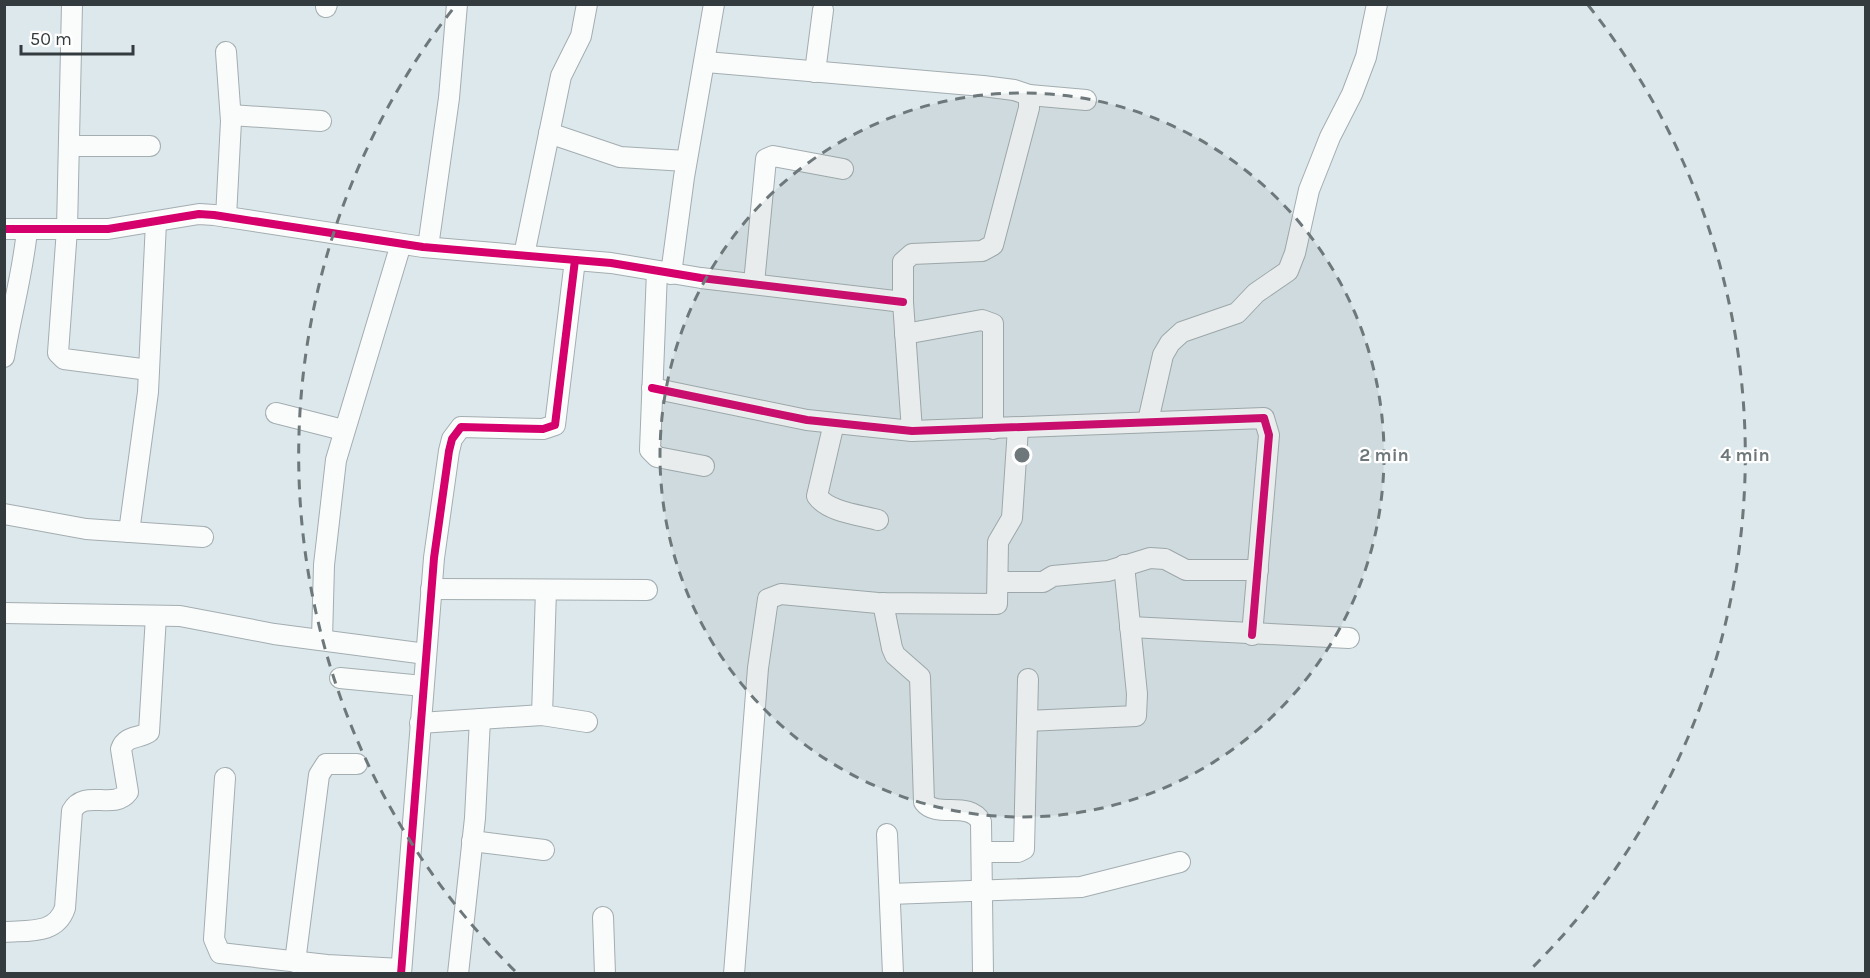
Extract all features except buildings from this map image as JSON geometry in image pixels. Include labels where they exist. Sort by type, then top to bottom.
[{"type":"street","points":[[72,4],[70,146],[60,357],[149,370]]},
{"type":"street","points":[[428,247],[449,98],[457,4]]},
{"type":"street","points":[[524,255],[561,76],[581,36],[587,4]]},
{"type":"street","points":[[704,466],[657,457],[650,450],[652,388],[664,273],[706,62],[714,4]]},
{"type":"street","points":[[1148,421],[1163,355],[1170,343],[1182,332],[1237,313],[1256,293],[1288,271],[1295,253],[1309,190],[1330,137],[1352,94],[1365,57],[1377,4]]},
{"type":"street","points":[[815,72],[823,10]]},
{"type":"street","points":[[226,52],[231,115],[226,217]]},
{"type":"street","points":[[706,62],[983,86],[1014,90],[1029,95],[1086,99]]},
{"type":"street","points":[[912,431],[903,302],[903,262],[912,254],[982,251],[993,245],[1029,108],[1029,95]]},
{"type":"street","points":[[231,115],[321,121]]},
{"type":"street","points":[[549,133],[620,157],[686,161]]},
{"type":"street","points":[[70,146],[150,146]]},
{"type":"street","points":[[754,284],[766,159],[773,156],[843,169]]},
{"type":"street","points":[[4,229],[108,229],[199,214],[401,244],[575,260],[903,302]]},
{"type":"street","points":[[129,532],[149,370],[156,222]]},
{"type":"street","points":[[4,357],[12,306],[24,265],[27,230]]},
{"type":"street","points":[[322,639],[324,565],[336,460],[401,244]]},
{"type":"street","points":[[225,778],[214,939],[216,949],[226,955],[287,966],[401,971],[431,590],[449,451],[461,427],[543,429],[555,425],[575,260]]},
{"type":"street","points":[[905,334],[982,320],[993,324],[993,429]]},
{"type":"street","points":[[652,388],[758,411],[834,423],[912,431],[1264,418],[1269,435],[1252,635]]},
{"type":"street","points":[[276,412],[344,430]]},
{"type":"street","points":[[834,423],[817,496],[821,502],[830,506],[878,520]]},
{"type":"street","points":[[734,974],[758,668],[768,599],[781,594],[883,603],[992,606],[997,604],[999,600],[998,542],[1012,518],[1018,428]]},
{"type":"street","points":[[4,514],[86,529],[203,537]]},
{"type":"street","points":[[998,582],[1043,582],[1057,575],[1108,571],[1139,560],[1156,558],[1186,570],[1258,570]]},
{"type":"street","points":[[1027,721],[1136,716],[1137,694],[1124,566]]},
{"type":"street","points":[[431,590],[646,590]]},
{"type":"street","points":[[542,715],[546,590]]},
{"type":"street","points":[[883,603],[895,655],[920,677],[924,802],[932,808],[970,812],[978,816],[981,822],[984,891],[982,974]]},
{"type":"street","points":[[4,613],[156,615],[204,619],[274,633],[426,654]]},
{"type":"street","points":[[4,932],[46,929],[62,919],[65,908],[72,811],[76,803],[82,800],[116,800],[125,797],[128,792],[121,749],[123,742],[149,732],[156,615]]},
{"type":"street","points":[[1130,627],[1252,635],[1349,638]]},
{"type":"street","points":[[340,678],[423,686]]},
{"type":"street","points":[[982,852],[1018,852],[1024,849],[1028,679]]},
{"type":"street","points":[[420,723],[542,715],[587,722]]},
{"type":"street","points":[[458,974],[472,841],[480,719]]},
{"type":"street","points":[[287,966],[319,775],[326,764],[357,764]]},
{"type":"street","points":[[887,834],[893,974]]},
{"type":"street","points":[[472,841],[544,850]]},
{"type":"street","points":[[890,894],[1081,886],[1180,862]]},
{"type":"street","points":[[603,917],[605,974]]},
{"type":"cycle path","points":[[4,229],[108,229],[199,214],[214,215],[423,247],[611,263],[701,278],[903,302]]},
{"type":"cycle path","points":[[401,974],[434,558],[449,451],[452,439],[461,427],[543,429],[555,425],[575,260]]},
{"type":"cycle path","points":[[652,388],[807,420],[912,431],[1264,418],[1269,435],[1252,635]]}]
